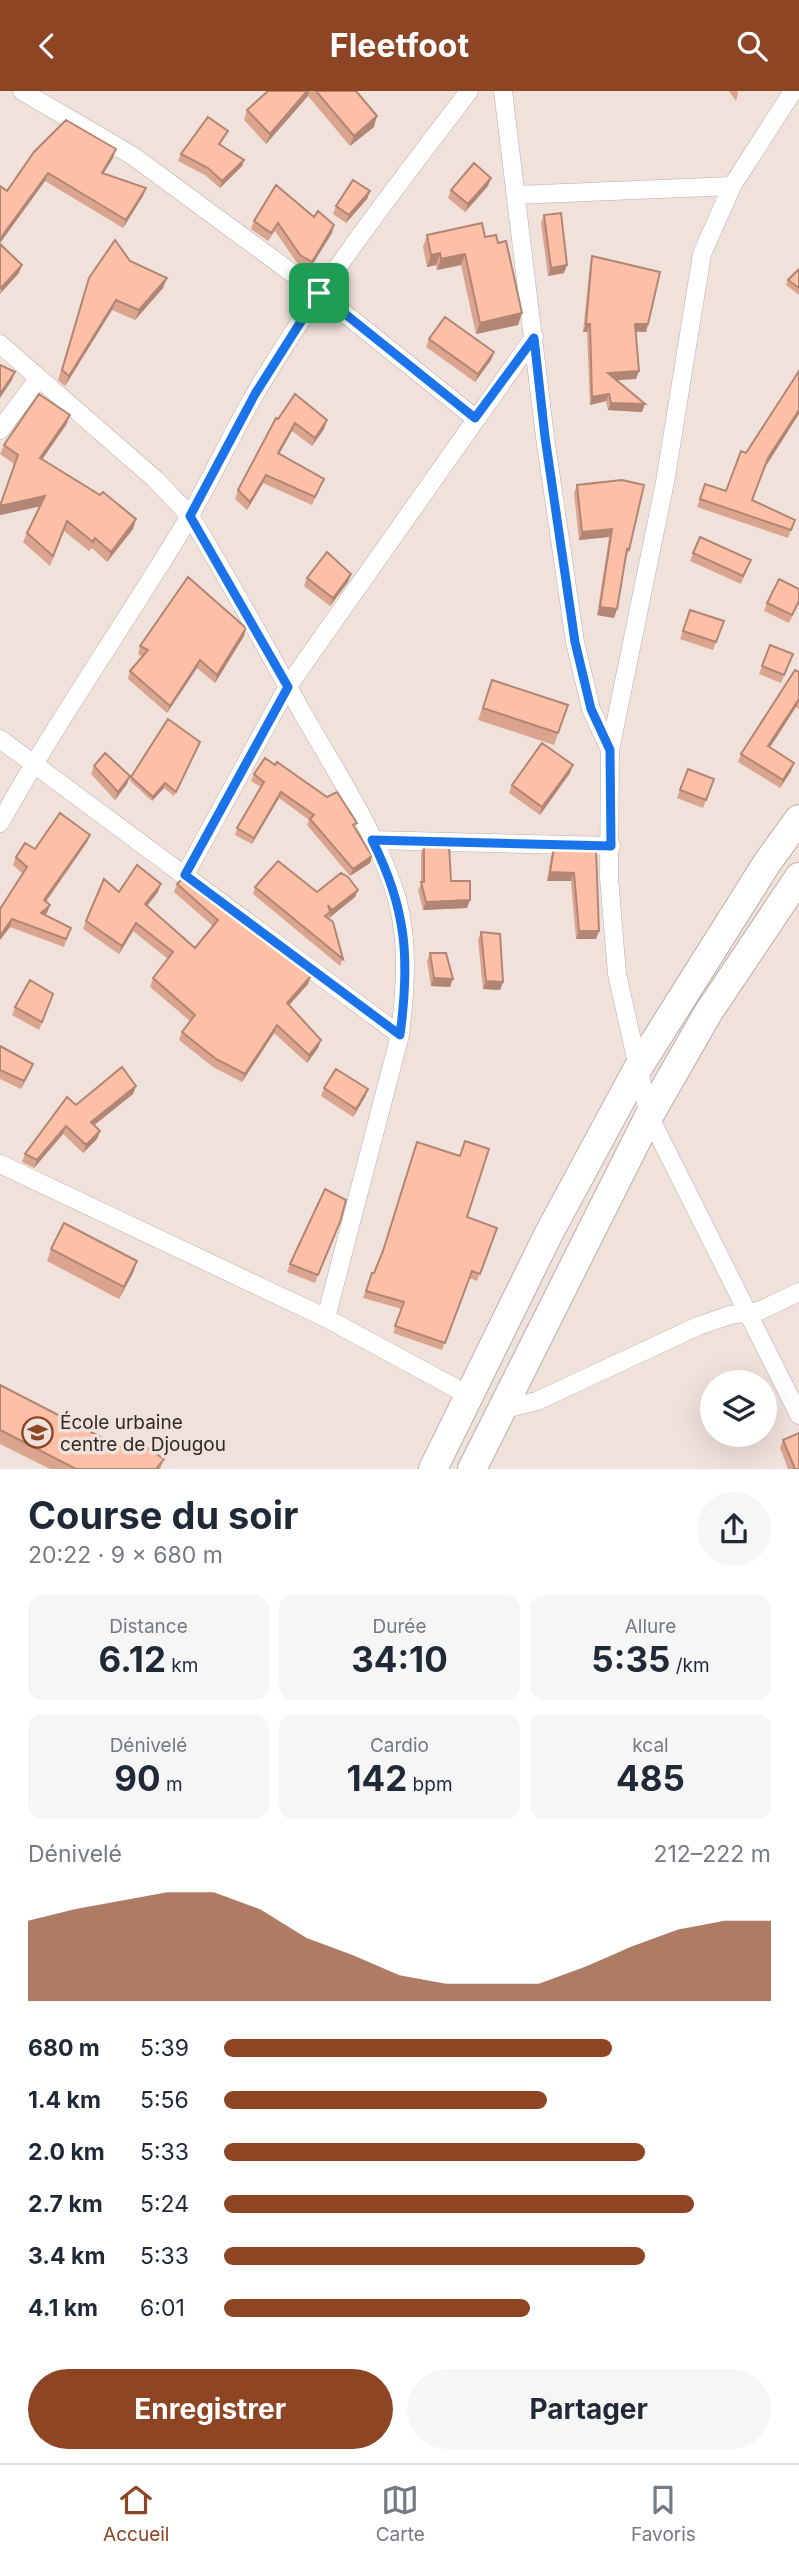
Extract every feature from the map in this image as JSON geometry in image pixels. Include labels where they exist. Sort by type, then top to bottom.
[{"type":"main road","points":[[433,1469],[549,1233],[638,1068],[767,863],[799,818]]},
{"type":"main road","points":[[472,1469],[649,1116],[708,1013],[799,877]]},
{"type":"street","points":[[22,91],[133,156],[319,293],[475,418]]},
{"type":"street","points":[[0,823],[34,763],[190,516],[255,394],[335,268],[469,91]]},
{"type":"street","points":[[503,91],[545,437],[575,642],[591,709],[610,750]]},
{"type":"street","points":[[793,91],[732,185],[702,254],[664,482],[610,750],[609,878],[617,974],[649,1116],[799,1415]]},
{"type":"street","points":[[516,195],[732,185]]},
{"type":"street","points":[[185,875],[288,687],[475,418],[534,338]]},
{"type":"street","points":[[0,344],[155,479],[190,516],[344,785],[384,864],[398,904],[405,949],[406,991],[400,1035],[326,1318]]},
{"type":"street","points":[[0,431],[39,378]]},
{"type":"street","points":[[0,739],[400,1035]]},
{"type":"street","points":[[372,840],[611,846]]},
{"type":"street","points":[[0,1164],[326,1318],[470,1396]]},
{"type":"street","points":[[501,1410],[537,1401],[698,1326],[730,1315],[759,1311],[799,1292]]},
{"type":"building","points":[[268,91],[307,91],[270,134],[247,110]]},
{"type":"building","points":[[316,91],[356,91],[377,116],[354,136]]},
{"type":"building","points":[[208,117],[228,131],[219,144],[244,160],[222,181],[208,168],[181,154]]},
{"type":"building","points":[[66,120],[116,149],[102,173],[146,188],[126,220],[48,173],[0,239],[0,186],[7,191],[34,152]]},
{"type":"building","points":[[474,163],[491,178],[468,204],[451,190]]},
{"type":"building","points":[[353,180],[370,191],[349,215],[336,206]]},
{"type":"building","points":[[276,185],[314,217],[318,211],[334,225],[312,262],[300,255],[278,223],[271,233],[254,221]]},
{"type":"building","points":[[561,213],[567,265],[551,268],[544,215]]},
{"type":"building","points":[[482,223],[485,237],[496,235],[498,243],[506,241],[522,313],[480,323],[465,254],[441,259],[440,253],[431,255],[427,235]]},
{"type":"building","points":[[115,240],[130,261],[167,278],[139,310],[116,300],[69,376],[62,370],[89,278]]},
{"type":"building","points":[[0,244],[22,265],[1,288],[0,288]]},
{"type":"building","points":[[592,256],[660,272],[648,324],[635,324],[639,371],[608,373],[645,404],[611,403],[609,394],[592,397],[590,324],[586,324]]},
{"type":"building","points":[[799,269],[799,288],[788,280]]},
{"type":"building","points":[[445,317],[494,352],[478,374],[429,339]]},
{"type":"building","points":[[0,365],[15,372],[0,394]]},
{"type":"building","points":[[799,371],[799,410],[768,458],[752,500],[795,520],[791,530],[700,499],[705,484],[726,491],[741,451],[746,453]]},
{"type":"building","points":[[39,394],[70,415],[40,458],[100,495],[103,492],[136,519],[111,552],[95,538],[93,542],[67,521],[53,556],[27,533],[45,496],[0,506],[18,455],[4,445]]},
{"type":"building","points":[[295,394],[327,420],[315,438],[295,423],[278,453],[324,479],[315,497],[266,475],[250,502],[238,490],[276,418],[278,419]]},
{"type":"building","points":[[622,480],[644,485],[629,550],[627,549],[617,609],[600,607],[612,529],[582,532],[577,485]]},
{"type":"building","points":[[700,537],[751,560],[743,576],[693,553]]},
{"type":"building","points":[[327,552],[351,574],[333,598],[307,578]]},
{"type":"building","points":[[188,577],[246,628],[217,675],[200,660],[170,706],[130,671],[148,650],[140,646]]},
{"type":"building","points":[[779,579],[799,589],[799,601],[792,615],[767,603]]},
{"type":"building","points":[[690,610],[724,621],[716,642],[683,631]]},
{"type":"building","points":[[770,645],[793,654],[784,675],[762,666]]},
{"type":"building","points":[[795,670],[799,672],[799,699],[768,746],[794,763],[783,780],[741,754]]},
{"type":"building","points":[[492,680],[568,705],[558,733],[483,708]]},
{"type":"building","points":[[168,719],[200,742],[176,792],[165,783],[153,797],[131,777]]},
{"type":"building","points":[[542,743],[573,765],[542,807],[512,785]]},
{"type":"building","points":[[105,753],[130,776],[118,792],[94,766]]},
{"type":"building","points":[[265,758],[275,765],[277,762],[327,797],[337,792],[357,823],[353,825],[372,856],[353,869],[310,819],[314,815],[281,792],[254,838],[237,828],[264,782],[254,774]]},
{"type":"building","points":[[688,769],[714,779],[706,800],[680,790]]},
{"type":"building","points":[[60,813],[90,835],[44,900],[50,905],[41,913],[71,928],[66,939],[12,919],[0,936],[0,909],[27,867],[16,857],[25,843],[35,849]]},
{"type":"building","points":[[424,845],[449,845],[451,881],[470,881],[470,900],[426,902],[421,882],[424,882]]},
{"type":"building","points":[[554,848],[596,849],[599,931],[579,931],[574,873],[550,872]]},
{"type":"building","points":[[278,861],[317,892],[341,873],[348,877],[358,890],[332,910],[328,905],[330,912],[325,916],[333,922],[343,959],[255,887]]},
{"type":"building","points":[[137,865],[161,884],[145,904],[195,948],[218,920],[177,884],[183,878],[311,976],[287,1003],[321,1040],[309,1055],[277,1025],[245,1074],[216,1059],[182,1032],[195,1015],[153,978],[173,952],[136,923],[122,946],[86,921],[104,879],[119,892]]},
{"type":"building","points":[[481,932],[500,934],[503,982],[486,981]]},
{"type":"building","points":[[430,953],[446,953],[453,979],[434,978]]},
{"type":"building","points":[[30,980],[53,994],[42,1022],[15,1007]]},
{"type":"building","points":[[0,1046],[33,1064],[24,1081],[0,1070]]},
{"type":"building","points":[[122,1067],[136,1086],[91,1122],[100,1131],[86,1145],[66,1126],[37,1160],[25,1154],[67,1097],[76,1105]]},
{"type":"building","points":[[336,1069],[368,1089],[356,1109],[324,1088]]},
{"type":"building","points":[[465,1141],[489,1149],[467,1217],[497,1228],[480,1274],[472,1271],[445,1343],[395,1326],[404,1302],[366,1291],[383,1251],[417,1142],[460,1156]]},
{"type":"building","points":[[325,1189],[346,1200],[318,1275],[290,1264]]},
{"type":"building","points":[[64,1223],[137,1261],[124,1287],[51,1249]]},
{"type":"building","points":[[0,1385],[126,1450],[134,1439],[164,1459],[157,1468],[159,1469],[76,1469],[0,1430]]},
{"type":"building","points":[[799,1433],[799,1469],[795,1469],[783,1440]]},
{"type":"place","name":"École urbaine centre de Djougou","points":[[37,1433]]},
{"type":"route","points":[[319,293],[475,418],[534,338],[545,437],[575,642],[591,709],[610,750],[611,846],[372,840],[398,904],[405,949],[406,991],[400,1035],[185,875],[288,687],[190,516],[255,394],[319,293]]}]
